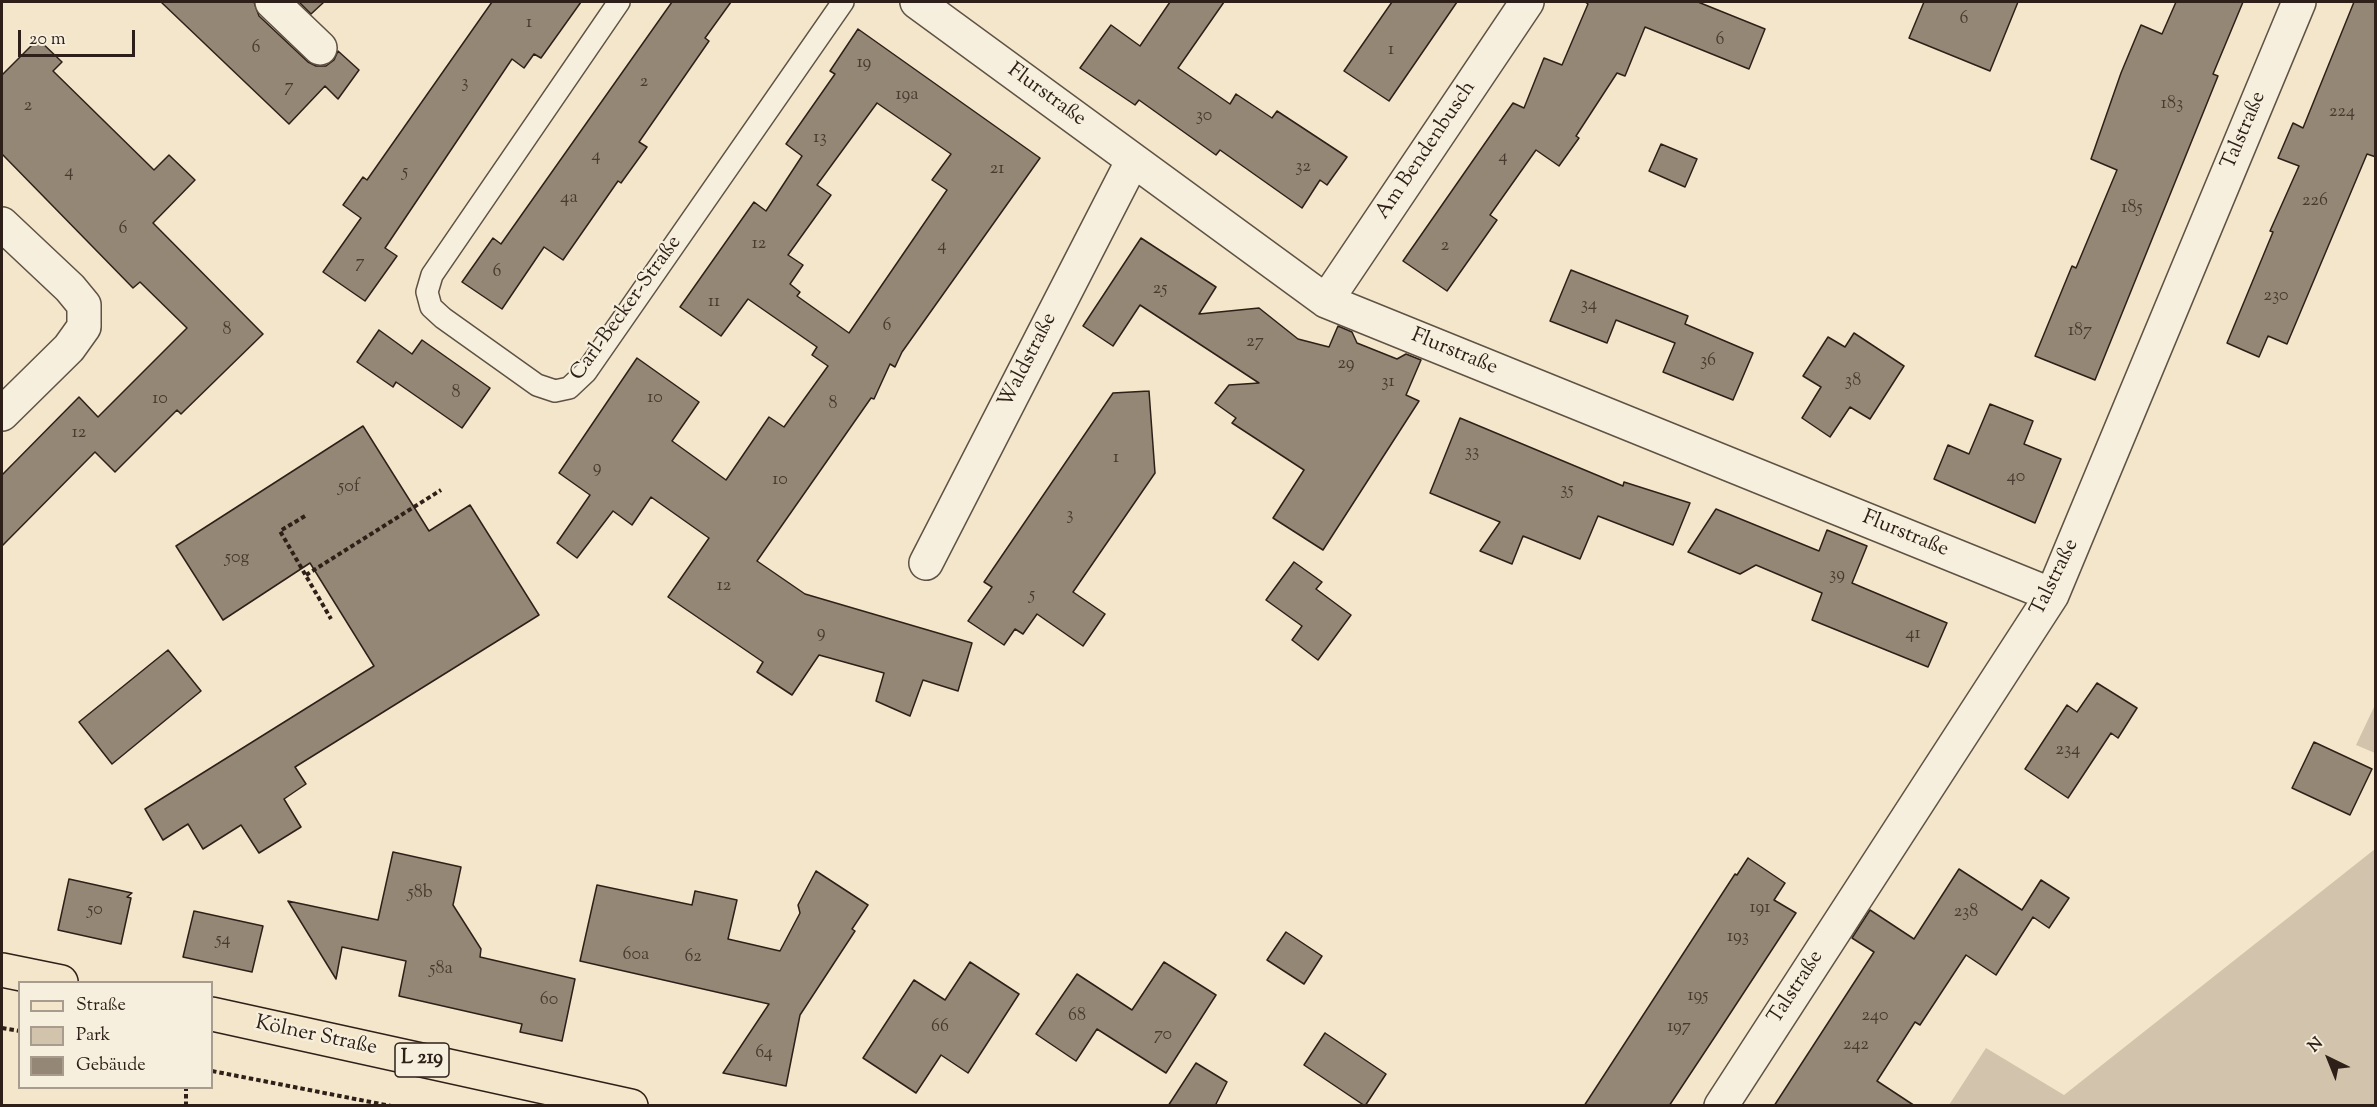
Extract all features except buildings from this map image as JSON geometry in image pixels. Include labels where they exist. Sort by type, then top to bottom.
[{"type":"main road","points":[[2,970],[56,981]]},
{"type":"main road","name":"Kölner Straße","points":[[213,1014],[631,1106]]},
{"type":"street","points":[[272,2],[320,48]]},
{"type":"street","name":"Flurstraße","points":[[917,2],[1326,301],[2052,594]]},
{"type":"street","name":"Am Bendenbusch","points":[[1326,301],[1527,2]]},
{"type":"street","name":"Talstraße","points":[[1720,1106],[2052,594],[2299,2]]},
{"type":"street","name":"Waldstraße","points":[[926,563],[1133,160]]},
{"type":"street","points":[[2,224],[84,304],[84,327],[69,348],[2,414]]},
{"type":"lane","name":"Carl-Becker-Straße","points":[[619,2],[432,275],[427,292],[431,307],[443,318],[537,385],[555,391],[569,388],[586,372],[843,2]]},
{"type":"path","points":[[306,575],[441,490]]},
{"type":"path","points":[[305,516],[280,531],[331,619]]},
{"type":"path","points":[[2,1028],[18,1032]]},
{"type":"path","points":[[213,1071],[391,1106]]},
{"type":"path","points":[[186,1089],[186,1106]]},
{"type":"green space","points":[[2375,705],[2376,753],[2356,745]]},
{"type":"green space","points":[[2375,849],[2375,1105],[1949,1105],[1986,1048],[2064,1095]]}]
